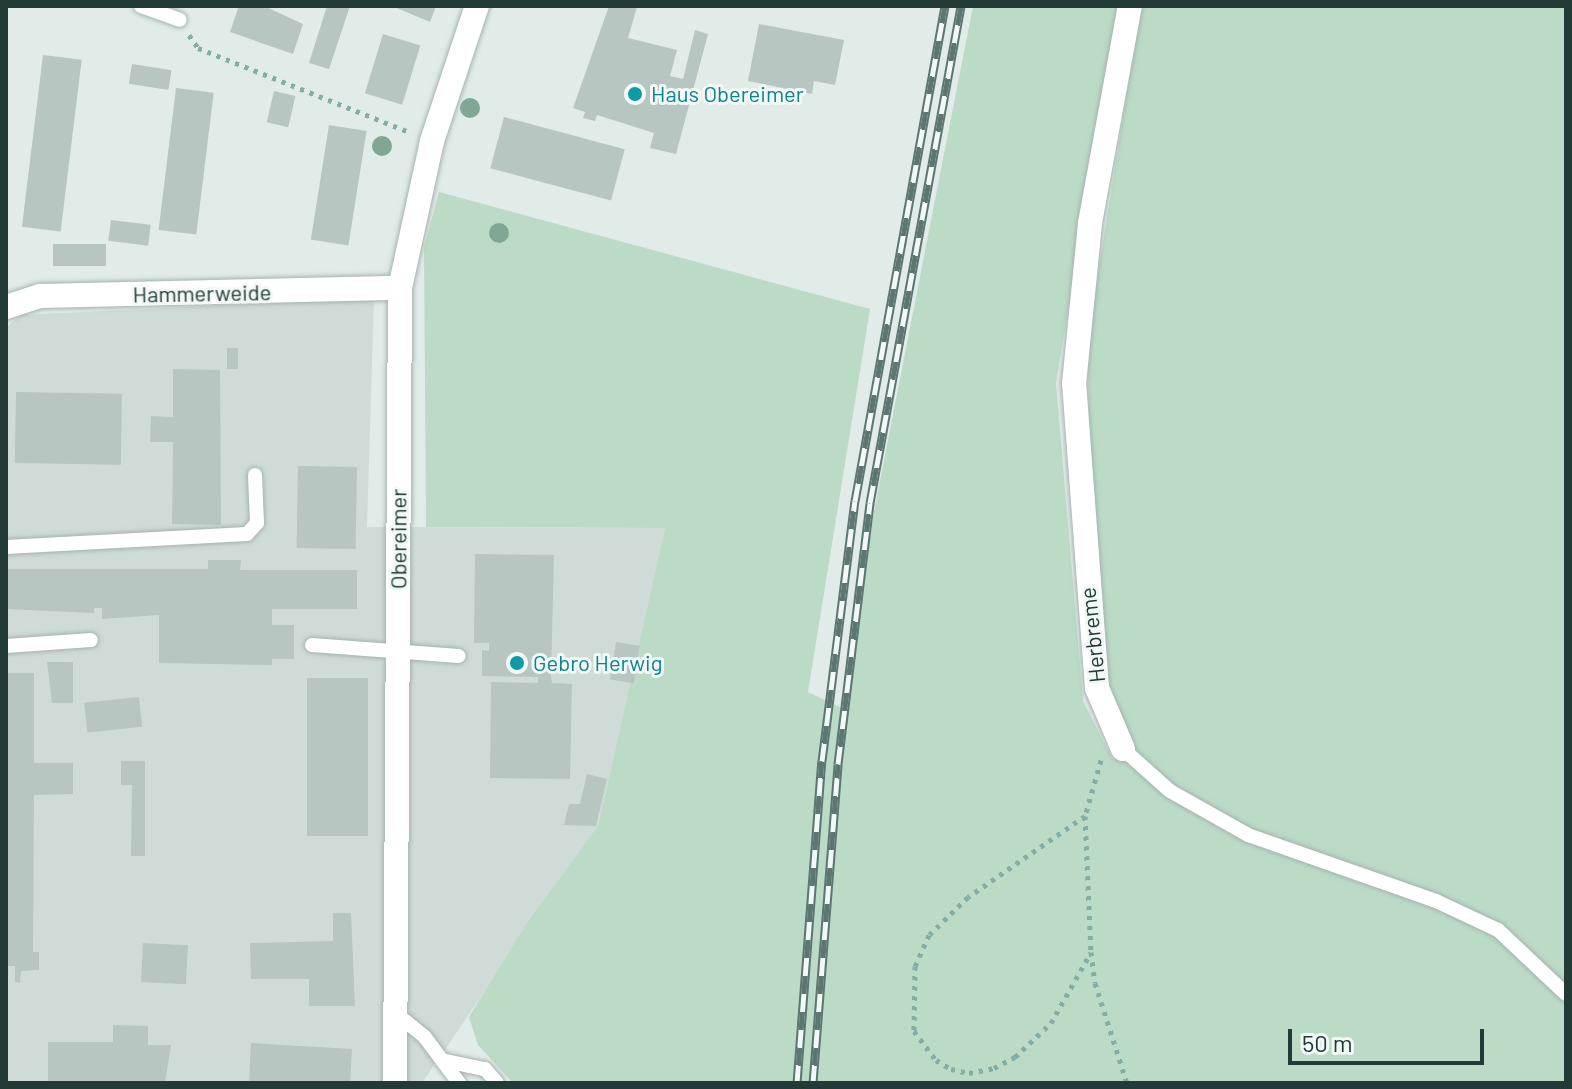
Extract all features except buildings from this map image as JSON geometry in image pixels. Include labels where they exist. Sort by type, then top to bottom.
[{"type":"street","name":"Obereimer","points":[[395,1083],[400,288],[432,141],[477,6]]},
{"type":"street","name":"Herbreme","points":[[1123,749],[1103,711],[1085,570],[1074,384],[1090,223],[1130,6]]},
{"type":"street","name":"Hammerweide","points":[[6,307],[40,296],[400,288]]},
{"type":"lane","points":[[141,6],[180,20]]},
{"type":"lane","points":[[6,547],[247,534],[257,523],[255,475]]},
{"type":"lane","points":[[6,646],[91,640]]},
{"type":"lane","points":[[312,645],[459,656]]},
{"type":"lane","name":"Herbreme","points":[[1123,749],[1170,791],[1248,835],[1436,901],[1498,930],[1566,994]]},
{"type":"lane","points":[[394,1012],[446,1061],[459,1083]]},
{"type":"lane","points":[[446,1061],[485,1069],[497,1083]]},
{"type":"path","points":[[180,20],[197,47],[432,141]]},
{"type":"path","points":[[1103,711],[1098,778],[1085,816],[1091,952],[1095,983],[1127,1083]]},
{"type":"path","points":[[1085,816],[968,897],[929,935],[915,966],[914,1031],[936,1060],[951,1069],[969,1073],[994,1068],[1015,1057],[1051,1023],[1091,952]]},
{"type":"shaded area","points":[[374,298],[367,527],[665,528],[598,826],[422,1083],[6,1083],[6,328],[21,315]]},
{"type":"green space","points":[[973,6],[1118,6],[1056,383],[1083,701],[1113,760],[1089,485],[1088,336],[1141,6],[1566,6],[1566,1083],[513,1083],[478,1045],[469,1017],[527,923],[598,826],[665,528],[426,527],[424,248],[439,192],[870,309],[808,692],[842,708],[859,588]]},
{"type":"railway","points":[[797,1083],[822,761],[855,501],[945,6]]},
{"type":"railway","points":[[813,1083],[838,764],[870,503],[961,6]]},
{"type":"place","name":"Haus Obereimer","points":[[635,94]]},
{"type":"place","name":"Gebro Herwig","points":[[517,663]]}]
